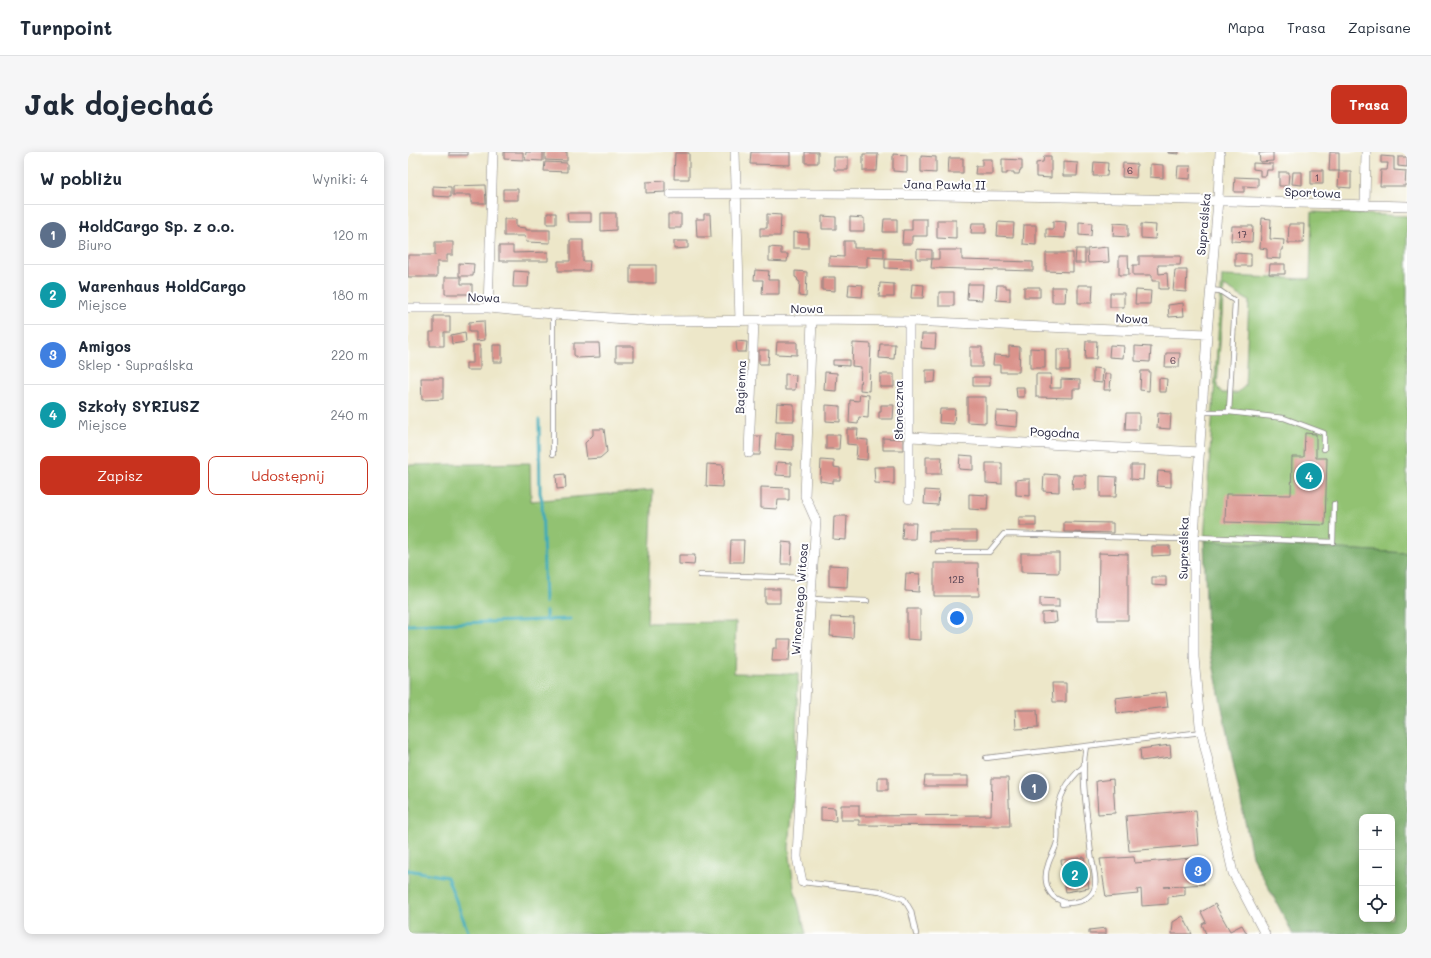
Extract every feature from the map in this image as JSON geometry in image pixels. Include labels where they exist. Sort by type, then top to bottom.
[{"type":"street","points":[[488,308],[492,152]]},
{"type":"street","points":[[735,152],[740,321]]},
{"type":"street","name":"Supraślska","points":[[1220,152],[1218,200],[1210,290],[1194,537],[1194,657],[1200,725],[1233,873],[1265,934]]},
{"type":"street","points":[[1365,205],[1366,152]]},
{"type":"street","name":"Jana Pawła II","points":[[671,194],[792,193],[1218,200]]},
{"type":"street","name":"Sportowa","points":[[1218,200],[1407,206]]},
{"type":"street","name":"Nowa","points":[[408,308],[488,308],[655,321],[909,321],[1207,334]]},
{"type":"street","name":"Wincentego Witosa","points":[[802,882],[797,858],[816,521],[805,496],[812,320]]},
{"type":"street","name":"Bagienna","points":[[749,454],[754,321]]},
{"type":"street","name":"Słoneczna","points":[[909,321],[909,499]]},
{"type":"street","name":"Pogodna","points":[[910,437],[1200,452]]},
{"type":"lane","points":[[1210,290],[1220,291],[1235,301],[1229,412]]},
{"type":"lane","points":[[553,314],[553,454]]},
{"type":"lane","points":[[1202,412],[1229,412],[1284,418],[1324,433],[1324,449]]},
{"type":"lane","points":[[938,552],[989,552],[1004,534],[1177,539],[1194,537],[1333,542],[1334,504]]},
{"type":"lane","points":[[700,575],[812,578]]},
{"type":"lane","points":[[811,599],[867,601]]},
{"type":"lane","points":[[986,758],[1202,732]]},
{"type":"lane","points":[[1083,767],[1074,774],[1061,796],[1057,817],[1058,837],[1056,848],[1048,864],[1045,876],[1048,888],[1054,897],[1064,902],[1062,904],[1082,901],[1088,898],[1095,885],[1083,767],[1086,746]]},
{"type":"lane","points":[[802,882],[880,891],[904,899],[911,911],[916,934]]},
{"type":"green space","points":[[1312,212],[1407,216],[1407,553],[1204,541],[1222,276],[1310,279]],"holes":[[[1224,286],[1249,301],[1245,386],[1237,393],[1222,393],[1217,387]]]},
{"type":"green space","points":[[530,463],[531,501],[653,490],[647,623],[736,622],[734,673],[798,674],[795,779],[789,848],[794,888],[806,934],[408,934],[408,465]]},
{"type":"green space","points":[[1204,541],[1407,553],[1407,934],[1293,934],[1252,856],[1207,634]]},
{"type":"building","points":[[449,152],[468,152],[468,155],[449,155]]},
{"type":"building","points":[[504,152],[523,152],[523,160],[504,159]]},
{"type":"building","points":[[526,152],[543,152],[543,161],[525,160]]},
{"type":"building","points":[[545,152],[567,152],[567,161],[545,160]]},
{"type":"building","points":[[751,152],[790,152],[790,165],[750,164]]},
{"type":"building","points":[[805,152],[818,152],[818,163],[805,163]]},
{"type":"building","points":[[1179,152],[1179,154],[1168,153]]},
{"type":"building","points":[[1273,152],[1273,161],[1260,162],[1259,153]]},
{"type":"building","points":[[1330,152],[1339,152],[1339,171],[1329,171]]},
{"type":"building","points":[[675,153],[689,153],[689,179],[674,179]]},
{"type":"building","points":[[863,154],[878,154],[877,171],[863,171]]},
{"type":"building","points":[[893,154],[907,155],[907,172],[893,171]]},
{"type":"building","points":[[921,156],[936,157],[936,173],[921,172]]},
{"type":"building","points":[[1044,156],[1051,156],[1051,178],[1036,177],[1036,163],[1043,162]]},
{"type":"building","points":[[1381,156],[1394,157],[1394,170],[1406,171],[1405,186],[1380,186],[1381,170],[1387,170],[1388,163],[1381,163]]},
{"type":"building","points":[[834,157],[848,157],[848,170],[834,170]]},
{"type":"building","points":[[1398,157],[1407,157],[1407,167],[1398,166]]},
{"type":"building","points":[[949,158],[963,158],[963,173],[948,173]]},
{"type":"building","points":[[982,159],[992,159],[992,174],[975,174],[976,166],[982,166]]},
{"type":"building","points":[[1002,159],[1022,160],[1022,170],[1020,170],[1019,174],[1007,172],[1007,174],[1002,174]]},
{"type":"building","points":[[545,162],[567,163],[567,172],[544,171]]},
{"type":"building","points":[[1063,162],[1078,163],[1077,176],[1063,176]]},
{"type":"building","points":[[1094,162],[1108,163],[1107,176],[1093,176]]},
{"type":"building","points":[[1123,163],[1137,164],[1136,178],[1122,177]]},
{"type":"building","points":[[1253,163],[1273,164],[1273,170],[1267,170],[1266,176],[1260,176],[1260,170],[1253,169]]},
{"type":"building","points":[[1150,164],[1163,165],[1163,178],[1150,177]]},
{"type":"building","points":[[1178,166],[1191,166],[1190,179],[1177,178]]},
{"type":"building","points":[[1311,170],[1323,170],[1323,184],[1311,184]]},
{"type":"building","points":[[1339,171],[1351,171],[1351,188],[1338,187]]},
{"type":"building","points":[[1279,172],[1289,172],[1288,186],[1279,186]]},
{"type":"building","points":[[1293,172],[1302,172],[1302,185],[1292,184]]},
{"type":"building","points":[[1235,177],[1258,178],[1258,187],[1244,186],[1244,192],[1234,192]]},
{"type":"building","points":[[665,181],[665,192],[646,193],[646,182]]},
{"type":"building","points":[[485,185],[486,203],[471,203],[471,195],[453,195],[453,186]]},
{"type":"building","points":[[433,186],[451,187],[451,197],[433,196]]},
{"type":"building","points":[[503,189],[518,189],[518,200],[503,200]]},
{"type":"building","points":[[547,213],[556,213],[556,224],[547,224]]},
{"type":"building","points":[[567,213],[591,213],[591,222],[568,222]]},
{"type":"building","points":[[601,213],[616,213],[616,230],[601,231]]},
{"type":"building","points":[[668,214],[681,214],[681,228],[668,228]]},
{"type":"building","points":[[704,214],[710,214],[711,237],[697,237],[696,219],[704,219]]},
{"type":"building","points":[[767,214],[781,215],[780,236],[760,236],[760,228],[767,228]]},
{"type":"building","points":[[822,216],[836,217],[836,229],[822,229]]},
{"type":"building","points":[[850,217],[864,218],[864,231],[850,231]]},
{"type":"building","points":[[1262,218],[1271,219],[1270,239],[1284,240],[1283,250],[1281,250],[1281,259],[1267,258],[1267,249],[1260,248]]},
{"type":"building","points":[[504,219],[516,219],[516,227],[526,228],[526,230],[550,230],[550,243],[526,242],[525,236],[504,236]]},
{"type":"building","points":[[884,219],[897,219],[897,232],[883,232]]},
{"type":"building","points":[[912,219],[927,219],[927,236],[912,236],[912,244],[902,244],[903,230],[912,230]]},
{"type":"building","points":[[937,220],[956,220],[956,239],[937,238]]},
{"type":"building","points":[[1053,221],[1066,222],[1065,238],[1046,237],[1046,229],[1053,229]]},
{"type":"building","points":[[998,222],[1014,223],[1013,237],[997,236]]},
{"type":"building","points":[[1079,222],[1092,223],[1091,236],[1079,235]]},
{"type":"building","points":[[972,223],[986,223],[986,233],[971,233]]},
{"type":"building","points":[[1114,223],[1128,224],[1128,237],[1113,236]]},
{"type":"building","points":[[1141,224],[1156,225],[1155,239],[1141,238]]},
{"type":"building","points":[[1289,224],[1304,224],[1303,243],[1288,243]]},
{"type":"building","points":[[1024,225],[1036,225],[1036,245],[1023,244]]},
{"type":"building","points":[[1232,226],[1253,226],[1252,242],[1231,241]]},
{"type":"building","points":[[793,232],[808,233],[808,248],[793,248]]},
{"type":"building","points":[[570,240],[583,240],[583,261],[590,261],[589,271],[558,271],[558,261],[570,261]]},
{"type":"building","points":[[674,241],[688,241],[688,248],[674,249]]},
{"type":"building","points":[[844,241],[854,241],[854,248],[884,248],[884,258],[867,257],[867,267],[829,266],[829,256],[844,257]]},
{"type":"building","points":[[435,242],[453,242],[453,255],[447,255],[447,262],[437,262],[437,277],[408,277],[408,255],[435,255]]},
{"type":"building","points":[[499,246],[513,246],[513,253],[548,252],[548,261],[499,261]]},
{"type":"building","points":[[769,247],[781,248],[781,254],[788,254],[787,262],[769,261]]},
{"type":"building","points":[[1108,247],[1109,262],[1088,263],[1087,249]]},
{"type":"building","points":[[917,249],[932,250],[932,259],[917,259]]},
{"type":"building","points":[[1076,249],[1085,249],[1085,263],[1075,263]]},
{"type":"building","points":[[939,250],[962,250],[962,260],[1033,262],[1033,271],[931,268],[932,259],[939,259]]},
{"type":"building","points":[[1046,253],[1073,253],[1073,272],[1046,271]]},
{"type":"building","points":[[1235,253],[1251,254],[1251,266],[1235,266]]},
{"type":"building","points":[[1119,256],[1128,256],[1129,275],[1119,275]]},
{"type":"building","points":[[1139,256],[1181,256],[1180,265],[1158,265],[1159,274],[1167,273],[1168,289],[1159,289],[1159,281],[1152,281],[1152,275],[1133,275],[1133,265],[1139,265]]},
{"type":"building","points":[[885,258],[911,259],[911,269],[885,268]]},
{"type":"building","points":[[459,263],[474,264],[473,276],[459,276]]},
{"type":"building","points":[[1270,264],[1285,264],[1285,274],[1269,274]]},
{"type":"building","points":[[630,265],[656,265],[656,283],[630,283]]},
{"type":"building","points":[[755,270],[769,271],[768,280],[779,280],[779,294],[762,294],[763,280],[754,280]]},
{"type":"building","points":[[1175,270],[1187,270],[1186,292],[1173,291]]},
{"type":"building","points":[[514,271],[529,272],[528,287],[513,287]]},
{"type":"building","points":[[795,271],[807,272],[806,297],[799,296],[800,282],[795,277]]},
{"type":"building","points":[[445,277],[461,277],[461,284],[472,284],[472,294],[445,294]]},
{"type":"building","points":[[822,277],[835,277],[835,291],[822,290]]},
{"type":"building","points":[[880,283],[894,284],[894,297],[879,297]]},
{"type":"building","points":[[849,284],[863,285],[862,297],[848,296]]},
{"type":"building","points":[[912,284],[924,285],[923,298],[911,298]]},
{"type":"building","points":[[968,284],[983,284],[982,300],[967,299]]},
{"type":"building","points":[[997,285],[1006,285],[1006,288],[1010,288],[1010,301],[996,300]]},
{"type":"building","points":[[1078,285],[1093,285],[1092,303],[1078,303]]},
{"type":"building","points":[[1024,287],[1040,287],[1040,297],[1024,297]]},
{"type":"building","points":[[1052,287],[1066,287],[1065,302],[1052,302]]},
{"type":"building","points":[[1136,290],[1151,291],[1150,304],[1135,304]]},
{"type":"building","points":[[939,292],[954,292],[954,306],[939,306]]},
{"type":"building","points":[[1110,293],[1124,293],[1124,307],[1110,307]]},
{"type":"building","points":[[1183,303],[1184,316],[1169,317],[1168,305]]},
{"type":"building","points":[[434,316],[450,316],[450,332],[444,332],[444,346],[430,346],[430,332],[434,332]]},
{"type":"building","points":[[484,321],[485,340],[476,341],[476,332],[469,332],[469,322]]},
{"type":"building","points":[[465,332],[466,342],[452,344],[451,335]]},
{"type":"building","points":[[922,334],[936,334],[935,349],[921,348]]},
{"type":"building","points":[[736,341],[747,342],[746,352],[737,352]]},
{"type":"building","points":[[1086,341],[1097,341],[1096,359],[1085,359]]},
{"type":"building","points":[[777,342],[797,342],[797,355],[776,354]]},
{"type":"building","points":[[574,343],[599,343],[600,357],[578,358],[574,355]]},
{"type":"building","points":[[853,343],[871,344],[869,391],[860,390],[861,367],[852,366]]},
{"type":"building","points":[[880,344],[895,344],[894,359],[879,358]]},
{"type":"building","points":[[473,345],[480,345],[480,370],[466,370],[466,363],[473,363]]},
{"type":"building","points":[[493,345],[502,345],[502,362],[493,362]]},
{"type":"building","points":[[1110,345],[1124,346],[1123,358],[1109,357]]},
{"type":"building","points":[[616,346],[634,346],[634,361],[616,361]]},
{"type":"building","points":[[1009,346],[1020,347],[1019,372],[1000,372],[1000,365],[993,365],[994,355],[1009,356]]},
{"type":"building","points":[[1135,346],[1151,347],[1150,362],[1135,361]]},
{"type":"building","points":[[970,347],[982,347],[982,367],[970,367]]},
{"type":"building","points":[[1030,348],[1045,349],[1045,368],[1030,368]]},
{"type":"building","points":[[1057,349],[1070,349],[1070,370],[1057,370]]},
{"type":"building","points":[[759,350],[769,350],[768,364],[759,364]]},
{"type":"building","points":[[1166,353],[1180,353],[1179,367],[1165,367]]},
{"type":"building","points":[[833,360],[849,360],[849,366],[833,365]]},
{"type":"building","points":[[1093,368],[1103,369],[1102,383],[1093,382]]},
{"type":"building","points":[[926,370],[936,370],[935,382],[926,383]]},
{"type":"building","points":[[1141,371],[1150,371],[1149,391],[1140,390]]},
{"type":"building","points":[[825,372],[837,373],[836,391],[824,390]]},
{"type":"building","points":[[785,374],[796,375],[795,390],[785,390]]},
{"type":"building","points":[[880,374],[894,374],[894,387],[880,387]]},
{"type":"building","points":[[1036,374],[1051,374],[1050,388],[1061,388],[1061,379],[1080,380],[1080,389],[1073,389],[1073,398],[1036,397]]},
{"type":"building","points":[[1105,374],[1111,374],[1110,390],[1104,390]]},
{"type":"building","points":[[973,377],[990,377],[990,386],[973,386]]},
{"type":"building","points":[[421,378],[443,378],[443,399],[422,400]]},
{"type":"building","points":[[1159,378],[1167,379],[1166,392],[1159,392]]},
{"type":"building","points":[[1016,387],[1024,387],[1024,397],[1017,397]]},
{"type":"building","points":[[860,394],[869,395],[868,418],[859,417],[858,424],[849,423],[850,400],[859,401]]},
{"type":"building","points":[[967,397],[986,397],[986,423],[967,422]]},
{"type":"building","points":[[777,403],[794,404],[794,421],[776,421]]},
{"type":"building","points":[[826,405],[840,406],[840,422],[826,421]]},
{"type":"building","points":[[881,405],[894,405],[893,419],[879,419]]},
{"type":"building","points":[[940,409],[955,409],[954,424],[939,423]]},
{"type":"building","points":[[996,411],[1018,412],[1017,427],[995,425]]},
{"type":"building","points":[[1126,413],[1139,413],[1139,430],[1125,430]]},
{"type":"building","points":[[1158,413],[1171,414],[1170,429],[1157,428]]},
{"type":"building","points":[[593,429],[604,429],[607,452],[600,458],[587,459],[585,443],[593,435]]},
{"type":"building","points":[[847,429],[858,429],[857,439],[868,440],[867,460],[856,459],[857,445],[847,444]]},
{"type":"building","points":[[776,433],[793,434],[793,450],[775,449]]},
{"type":"building","points":[[1305,433],[1316,434],[1316,458],[1327,458],[1325,525],[1225,522],[1226,494],[1291,495],[1292,457],[1304,457]]},
{"type":"building","points":[[826,435],[840,435],[839,449],[826,449]]},
{"type":"building","points":[[753,436],[761,436],[760,455],[752,455]]},
{"type":"building","points":[[883,438],[903,439],[903,450],[883,450]]},
{"type":"building","points":[[960,455],[973,456],[973,470],[959,469]]},
{"type":"building","points":[[926,457],[942,457],[941,474],[926,474]]},
{"type":"building","points":[[821,460],[834,461],[834,467],[840,468],[840,480],[833,480],[833,483],[820,481]]},
{"type":"building","points":[[777,462],[791,463],[791,476],[776,475]]},
{"type":"building","points":[[986,463],[1002,463],[1002,484],[986,483]]},
{"type":"building","points":[[707,464],[723,465],[722,487],[706,486]]},
{"type":"building","points":[[1131,465],[1144,465],[1143,480],[1131,479]]},
{"type":"building","points":[[874,467],[894,467],[894,484],[875,483]]},
{"type":"building","points":[[1158,471],[1171,472],[1171,487],[1157,486]]},
{"type":"building","points":[[565,474],[566,488],[557,489],[556,475]]},
{"type":"building","points":[[1044,474],[1059,475],[1059,492],[1043,491]]},
{"type":"building","points":[[1073,475],[1086,475],[1086,489],[1072,489]]},
{"type":"building","points":[[1100,476],[1117,477],[1116,497],[1100,497]]},
{"type":"building","points":[[1030,479],[1030,496],[1016,495],[1016,480]]},
{"type":"building","points":[[761,487],[789,488],[789,500],[778,500],[777,509],[761,508]]},
{"type":"building","points":[[925,490],[939,491],[938,505],[924,504]]},
{"type":"building","points":[[969,494],[988,495],[987,510],[969,509]]},
{"type":"building","points":[[834,516],[847,516],[846,540],[833,539]]},
{"type":"building","points":[[1019,517],[1036,517],[1036,526],[1019,526]]},
{"type":"building","points":[[1064,522],[1113,523],[1113,533],[1064,532]]},
{"type":"building","points":[[903,523],[916,523],[915,539],[902,539]]},
{"type":"building","points":[[929,531],[977,531],[977,541],[929,541]]},
{"type":"building","points":[[731,540],[744,540],[743,562],[730,562]]},
{"type":"building","points":[[782,542],[792,543],[791,564],[781,564]]},
{"type":"building","points":[[1152,546],[1170,546],[1170,555],[1152,556]]},
{"type":"building","points":[[1021,553],[1059,553],[1059,573],[1021,572]]},
{"type":"building","points":[[1099,553],[1128,554],[1128,620],[1098,620]]},
{"type":"building","points":[[679,555],[695,555],[694,565],[679,564]]},
{"type":"building","points":[[934,563],[978,563],[979,596],[934,596]]},
{"type":"building","points":[[829,565],[848,566],[847,587],[829,586]]},
{"type":"building","points":[[906,573],[920,574],[919,592],[905,591]]},
{"type":"building","points":[[1152,577],[1166,577],[1166,586],[1152,585]]},
{"type":"building","points":[[765,589],[780,589],[780,603],[765,603]]},
{"type":"building","points":[[1040,598],[1059,599],[1059,607],[1040,607]]},
{"type":"building","points":[[907,609],[920,609],[920,640],[907,639]]},
{"type":"building","points":[[1056,612],[1057,622],[1042,623],[1042,613]]},
{"type":"building","points":[[831,617],[854,618],[853,638],[830,636]]},
{"type":"building","points":[[777,639],[791,639],[789,661],[772,661],[773,648],[777,648]]},
{"type":"building","points":[[1052,683],[1066,683],[1066,702],[1053,702]]},
{"type":"building","points":[[1166,692],[1168,707],[1117,713],[1115,698]]},
{"type":"building","points":[[1015,710],[1037,710],[1038,728],[1016,729]]},
{"type":"building","points":[[1170,745],[1171,757],[1141,761],[1140,749]]},
{"type":"building","points":[[925,776],[968,776],[968,786],[924,786]]},
{"type":"building","points":[[878,777],[888,777],[888,790],[878,790]]},
{"type":"building","points":[[992,778],[1008,778],[1010,826],[859,825],[859,820],[841,820],[841,805],[859,805],[859,816],[991,815]]},
{"type":"building","points":[[1113,779],[1115,813],[1098,814],[1096,781]]},
{"type":"building","points":[[821,807],[835,808],[836,821],[821,820]]},
{"type":"building","points":[[1196,810],[1199,845],[1129,851],[1126,816]]},
{"type":"building","points":[[1084,857],[1089,888],[1066,892],[1061,860]]},
{"type":"building","points":[[1134,857],[1135,863],[1202,857],[1204,884],[1164,887],[1185,886],[1185,895],[1168,897],[1168,904],[1142,906],[1141,889],[1137,890],[1138,894],[1106,897],[1100,859]]},
{"type":"building","points":[[1215,904],[1230,931],[1242,925],[1247,934],[1206,934],[1202,924],[1206,922],[1201,912]]},
{"type":"building","points":[[1183,916],[1192,934],[1172,934],[1173,922]]},
{"type":"building","points":[[1106,928],[1106,934],[1089,934],[1089,930]]},
{"type":"waterway","points":[[539,420],[540,493],[542,500],[545,603]]},
{"type":"waterway","points":[[546,611],[546,620]]},
{"type":"waterway","points":[[408,625],[570,619]]},
{"type":"waterway","points":[[408,870],[447,877],[469,934]]},
{"type":"place","name":"Szkoły SYRIUSZ","points":[[1309,476]]},
{"type":"place","name":"HoldCargo Sp. z o.o.","points":[[1034,787]]},
{"type":"place","name":"Amigos","points":[[1198,870]]},
{"type":"place","name":"Warenhaus HoldCargo","points":[[1075,874]]}]
